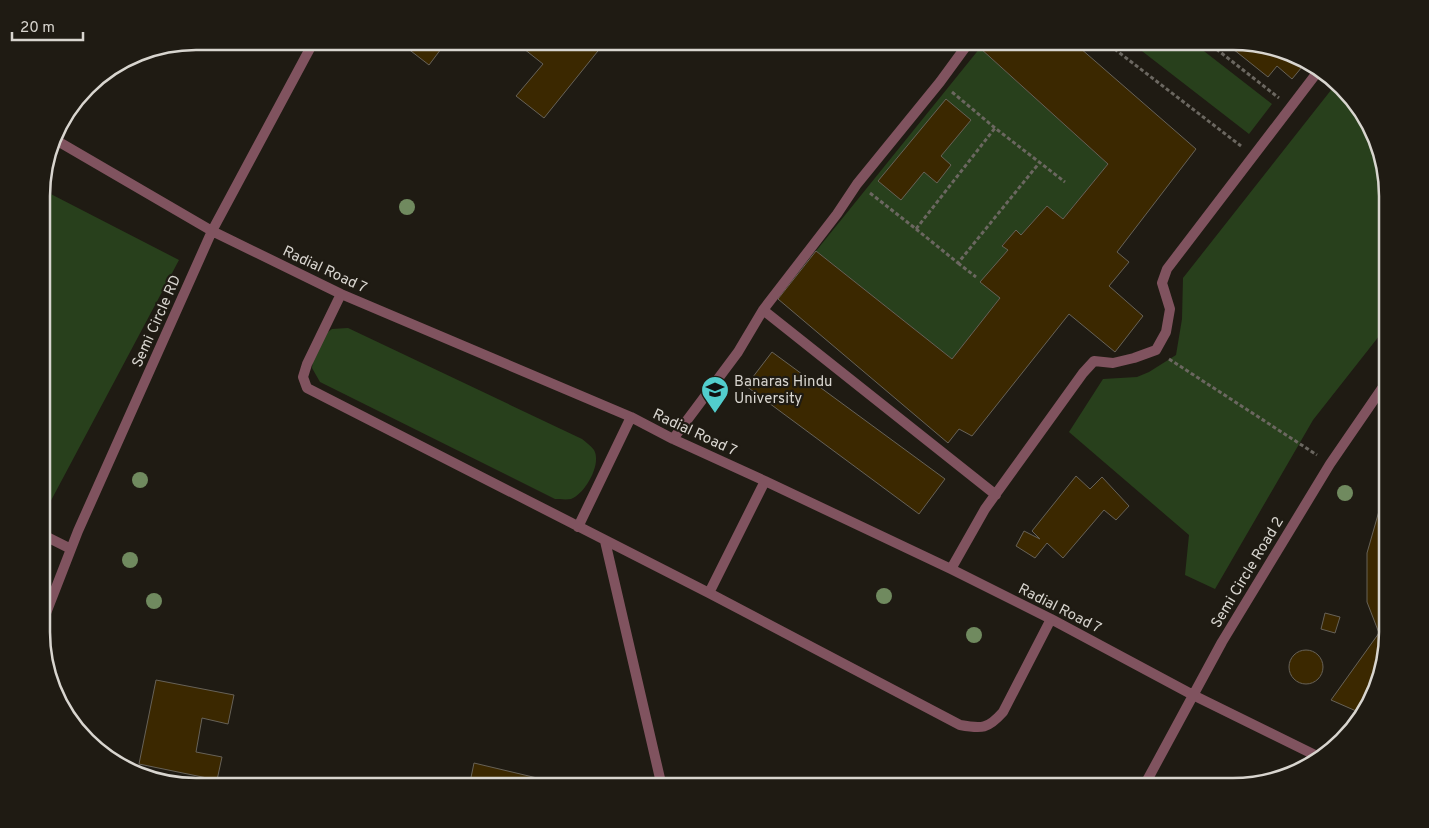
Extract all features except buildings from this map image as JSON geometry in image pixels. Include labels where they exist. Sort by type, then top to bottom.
[{"type":"lane","name":"Semi Circle RD","points":[[50,601],[71,549],[212,231],[309,50]]},
{"type":"lane","points":[[673,439],[738,352],[763,310],[837,214],[857,184],[940,82],[963,50]]},
{"type":"lane","points":[[951,569],[985,509],[1083,372],[1094,361],[1113,363],[1156,350],[1166,332],[1170,309],[1162,283],[1167,269],[1315,75]]},
{"type":"lane","name":"Radial Road 7","points":[[60,143],[212,231],[341,294],[631,417],[673,439],[765,480],[951,569],[1051,619],[1194,695],[1313,754]]},
{"type":"lane","points":[[341,294],[307,364],[303,377],[307,388],[708,593],[960,725],[979,728],[993,724],[1003,712],[1051,619]]},
{"type":"lane","points":[[763,310],[996,495]]},
{"type":"lane","name":"Semi Circle Road 2","points":[[1148,778],[1222,642],[1330,464],[1379,394]]},
{"type":"lane","points":[[578,527],[631,417]]},
{"type":"lane","points":[[708,593],[765,480]]},
{"type":"lane","points":[[50,540],[71,549]]},
{"type":"lane","points":[[605,541],[660,778]]},
{"type":"path","points":[[1116,50],[1253,156]]},
{"type":"path","points":[[1218,50],[1290,106]]},
{"type":"path","points":[[940,82],[1064,182]]},
{"type":"path","points":[[916,229],[995,128]]},
{"type":"path","points":[[958,263],[1040,162]]},
{"type":"path","points":[[857,184],[976,277]]},
{"type":"path","points":[[1156,350],[1330,464]]},
{"type":"green space","points":[[978,50],[982,50],[1108,164],[1063,219],[1047,206],[1021,235],[1016,231],[1002,245],[1008,250],[1000,298],[952,359],[816,251]]},
{"type":"green space","points":[[1141,50],[1203,50],[1272,104],[1249,134]]},
{"type":"green space","points":[[1332,89],[1349,107],[1368,140],[1378,177],[1379,336],[1313,420],[1215,589],[1185,575],[1189,535],[1069,432],[1103,379],[1137,377],[1149,372],[1176,355],[1182,319],[1183,278]]},
{"type":"green space","points":[[50,194],[179,260],[50,502]]},
{"type":"green space","points":[[348,328],[582,439],[594,450],[596,456],[594,470],[587,485],[571,499],[555,499],[320,382],[312,368],[314,352],[320,338],[332,329]]},
{"type":"place","name":"Banaras Hindu University","points":[[715,414]]}]
